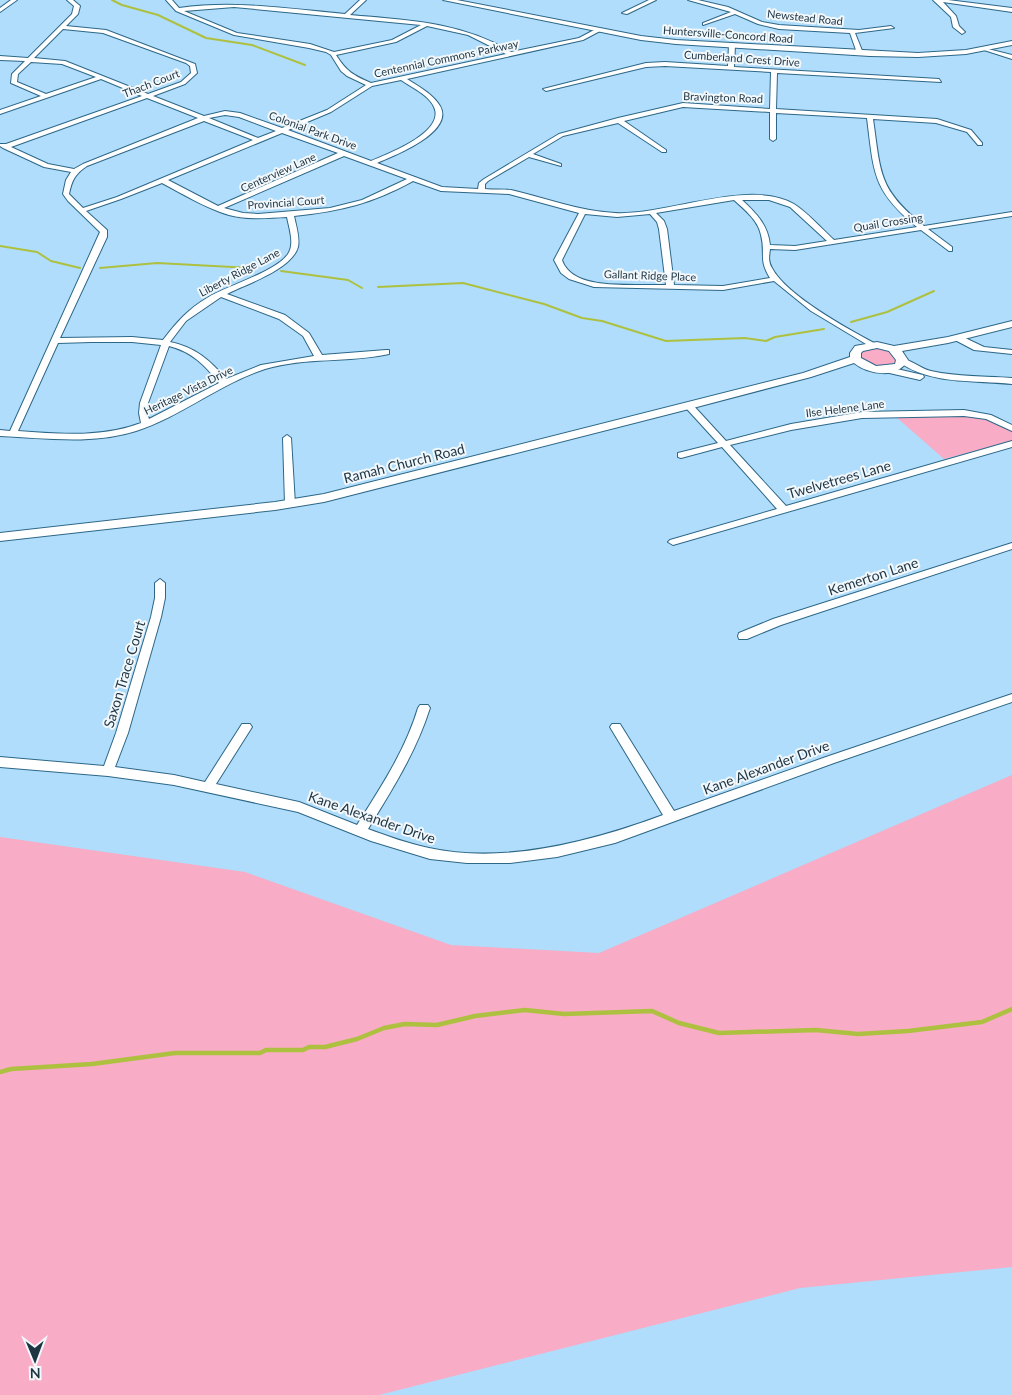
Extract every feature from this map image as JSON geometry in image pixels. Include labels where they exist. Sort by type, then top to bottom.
[{"type":"main road","name":"Huntersville-Concord Road","points":[[446,0],[663,41],[860,53],[926,54],[986,49],[1012,43]]},
{"type":"main road","name":"Ramah Church Road","points":[[0,537],[290,504],[324,498],[401,480],[807,375],[865,366],[888,370],[899,366],[902,360],[911,353],[953,339],[1012,324]]},
{"type":"main road","name":"Ramah Church Road","points":[[807,375],[857,353],[870,345],[893,349],[953,339]]},
{"type":"main road","points":[[893,349],[902,360]]},
{"type":"main road","name":"Ramah Church Road","points":[[857,353],[865,366]]},
{"type":"street","points":[[1,8],[14,0]]},
{"type":"street","points":[[46,96],[14,83],[15,74],[77,10],[75,3],[70,0]]},
{"type":"street","points":[[169,0],[178,10],[236,34],[310,46],[333,54],[397,40],[426,24]]},
{"type":"street","points":[[346,16],[363,0]]},
{"type":"street","points":[[625,13],[654,0]]},
{"type":"street","name":"Newstead Road","points":[[693,0],[735,12],[772,26],[852,32],[891,28]]},
{"type":"street","points":[[937,0],[1012,10]]},
{"type":"street","points":[[937,0],[955,19],[956,27],[962,32]]},
{"type":"street","points":[[178,10],[205,6],[234,5],[426,24],[447,27],[478,36],[510,54]]},
{"type":"street","points":[[972,9],[978,6]]},
{"type":"street","points":[[705,24],[735,12]]},
{"type":"street","points":[[955,19],[963,14]]},
{"type":"street","name":"Thach Court","points":[[2,146],[147,96],[183,82],[194,73],[192,66],[104,31],[62,27]]},
{"type":"street","name":"Centennial Commons Parkway","points":[[82,210],[119,198],[336,108],[355,93],[370,85],[581,39],[598,30]]},
{"type":"street","points":[[852,32],[860,53]]},
{"type":"street","points":[[731,68],[732,45]]},
{"type":"street","points":[[986,49],[1012,57]]},
{"type":"street","points":[[333,54],[343,70],[370,85]]},
{"type":"street","points":[[0,58],[63,62],[258,140]]},
{"type":"street","name":"Cumberland Crest Drive","points":[[546,89],[652,64],[939,81]]},
{"type":"street","points":[[773,139],[774,70]]},
{"type":"street","points":[[0,112],[102,77]]},
{"type":"street","points":[[372,163],[424,137],[438,123],[440,116],[434,103],[402,78]]},
{"type":"street","name":"Bravington Road","points":[[480,191],[482,183],[486,180],[561,136],[683,105],[774,109],[944,122],[969,131],[980,144]]},
{"type":"street","name":"Colonial Park Drive","points":[[75,171],[96,160],[203,118],[215,114],[232,113],[441,189],[509,192],[583,212],[617,215],[652,212],[736,198],[770,198],[792,206],[832,242]]},
{"type":"street","points":[[870,116],[879,175],[883,187],[898,206],[949,249]]},
{"type":"street","points":[[618,120],[664,151]]},
{"type":"street","points":[[2,146],[46,166],[75,171],[69,180],[66,194],[104,232],[104,237],[13,433]]},
{"type":"street","name":"Centerview Lane","points":[[219,208],[345,153]]},
{"type":"street","points":[[529,155],[559,164]]},
{"type":"street","name":"Provincial Court","points":[[162,180],[219,208],[233,214],[246,216],[328,210],[357,204],[413,178]]},
{"type":"street","points":[[736,198],[759,221],[765,231],[765,258],[775,280],[835,324],[870,345]]},
{"type":"street","name":"Gallant Ridge Place","points":[[583,212],[559,254],[558,260],[564,271],[581,281],[594,284],[723,288],[775,280]]},
{"type":"street","points":[[652,212],[660,221],[663,229],[670,287]]},
{"type":"street","name":"Liberty Ridge Lane","points":[[146,423],[143,413],[144,403],[166,342],[183,319],[197,308],[277,266],[290,257],[294,250],[294,243],[290,213]]},
{"type":"street","name":"Quail Crossing","points":[[766,247],[795,248],[1012,214]]},
{"type":"street","points":[[221,294],[282,317],[306,335],[320,359]]},
{"type":"street","points":[[835,324],[857,353]]},
{"type":"street","points":[[953,339],[986,351],[1012,352]]},
{"type":"street","points":[[56,341],[166,342],[189,349],[202,358],[225,384]]},
{"type":"street","name":"Heritage Vista Drive","points":[[0,433],[104,435],[133,429],[264,367],[386,352]]},
{"type":"street","points":[[902,360],[918,371],[1012,381]]},
{"type":"street","points":[[888,370],[917,376],[952,376]]},
{"type":"street","points":[[688,406],[784,510]]},
{"type":"street","name":"Ilse Helene Lane","points":[[681,455],[804,424],[862,415],[964,413],[988,417],[1012,428]]},
{"type":"street","points":[[287,438],[290,504]]},
{"type":"street","name":"Twelvetrees Lane","points":[[673,542],[1012,444]]},
{"type":"street","name":"Kemerton Lane","points":[[743,636],[777,622],[1012,546]]},
{"type":"street","name":"Saxon Trace Court","points":[[108,771],[122,733],[156,617],[160,598],[160,583]]},
{"type":"street","name":"Kane Alexander Drive","points":[[0,762],[155,777],[299,807],[360,831],[430,854],[467,858],[510,858],[557,852],[615,838],[1012,698]]},
{"type":"street","points":[[360,831],[407,754],[420,724],[424,708]]},
{"type":"street","points":[[207,788],[246,727]]},
{"type":"street","points":[[616,727],[671,817]]},
{"type":"shaded area","points":[[864,346],[893,349],[899,366],[865,367],[856,350]]},
{"type":"shaded area","points":[[955,414],[970,416],[1005,427],[1012,431],[1012,441],[944,459],[895,416]]},
{"type":"shaded area","points":[[1012,775],[1012,1267],[800,1288],[379,1395],[0,1395],[0,837],[245,872],[451,945],[599,953]]},
{"type":"waterway","points":[[112,0],[122,5],[158,15],[206,38],[252,45],[305,65]]},
{"type":"waterway","points":[[0,246],[37,252],[51,261],[80,268]]},
{"type":"waterway","points":[[100,268],[157,263],[251,268]]},
{"type":"waterway","points":[[281,271],[348,280],[362,288]]},
{"type":"waterway","points":[[378,287],[463,283],[544,304],[582,318],[602,321],[666,341],[745,338],[766,341],[775,337],[824,329]]},
{"type":"waterway","points":[[851,322],[887,312],[934,291]]},
{"type":"waterway","points":[[0,1072],[11,1069],[92,1064],[175,1053],[260,1053],[266,1050],[303,1050],[309,1047],[325,1047],[357,1039],[384,1028],[405,1024],[437,1025],[475,1016],[525,1010],[564,1014],[652,1011],[679,1023],[719,1033],[816,1030],[858,1034],[908,1031],[982,1022],[1012,1009]]}]
